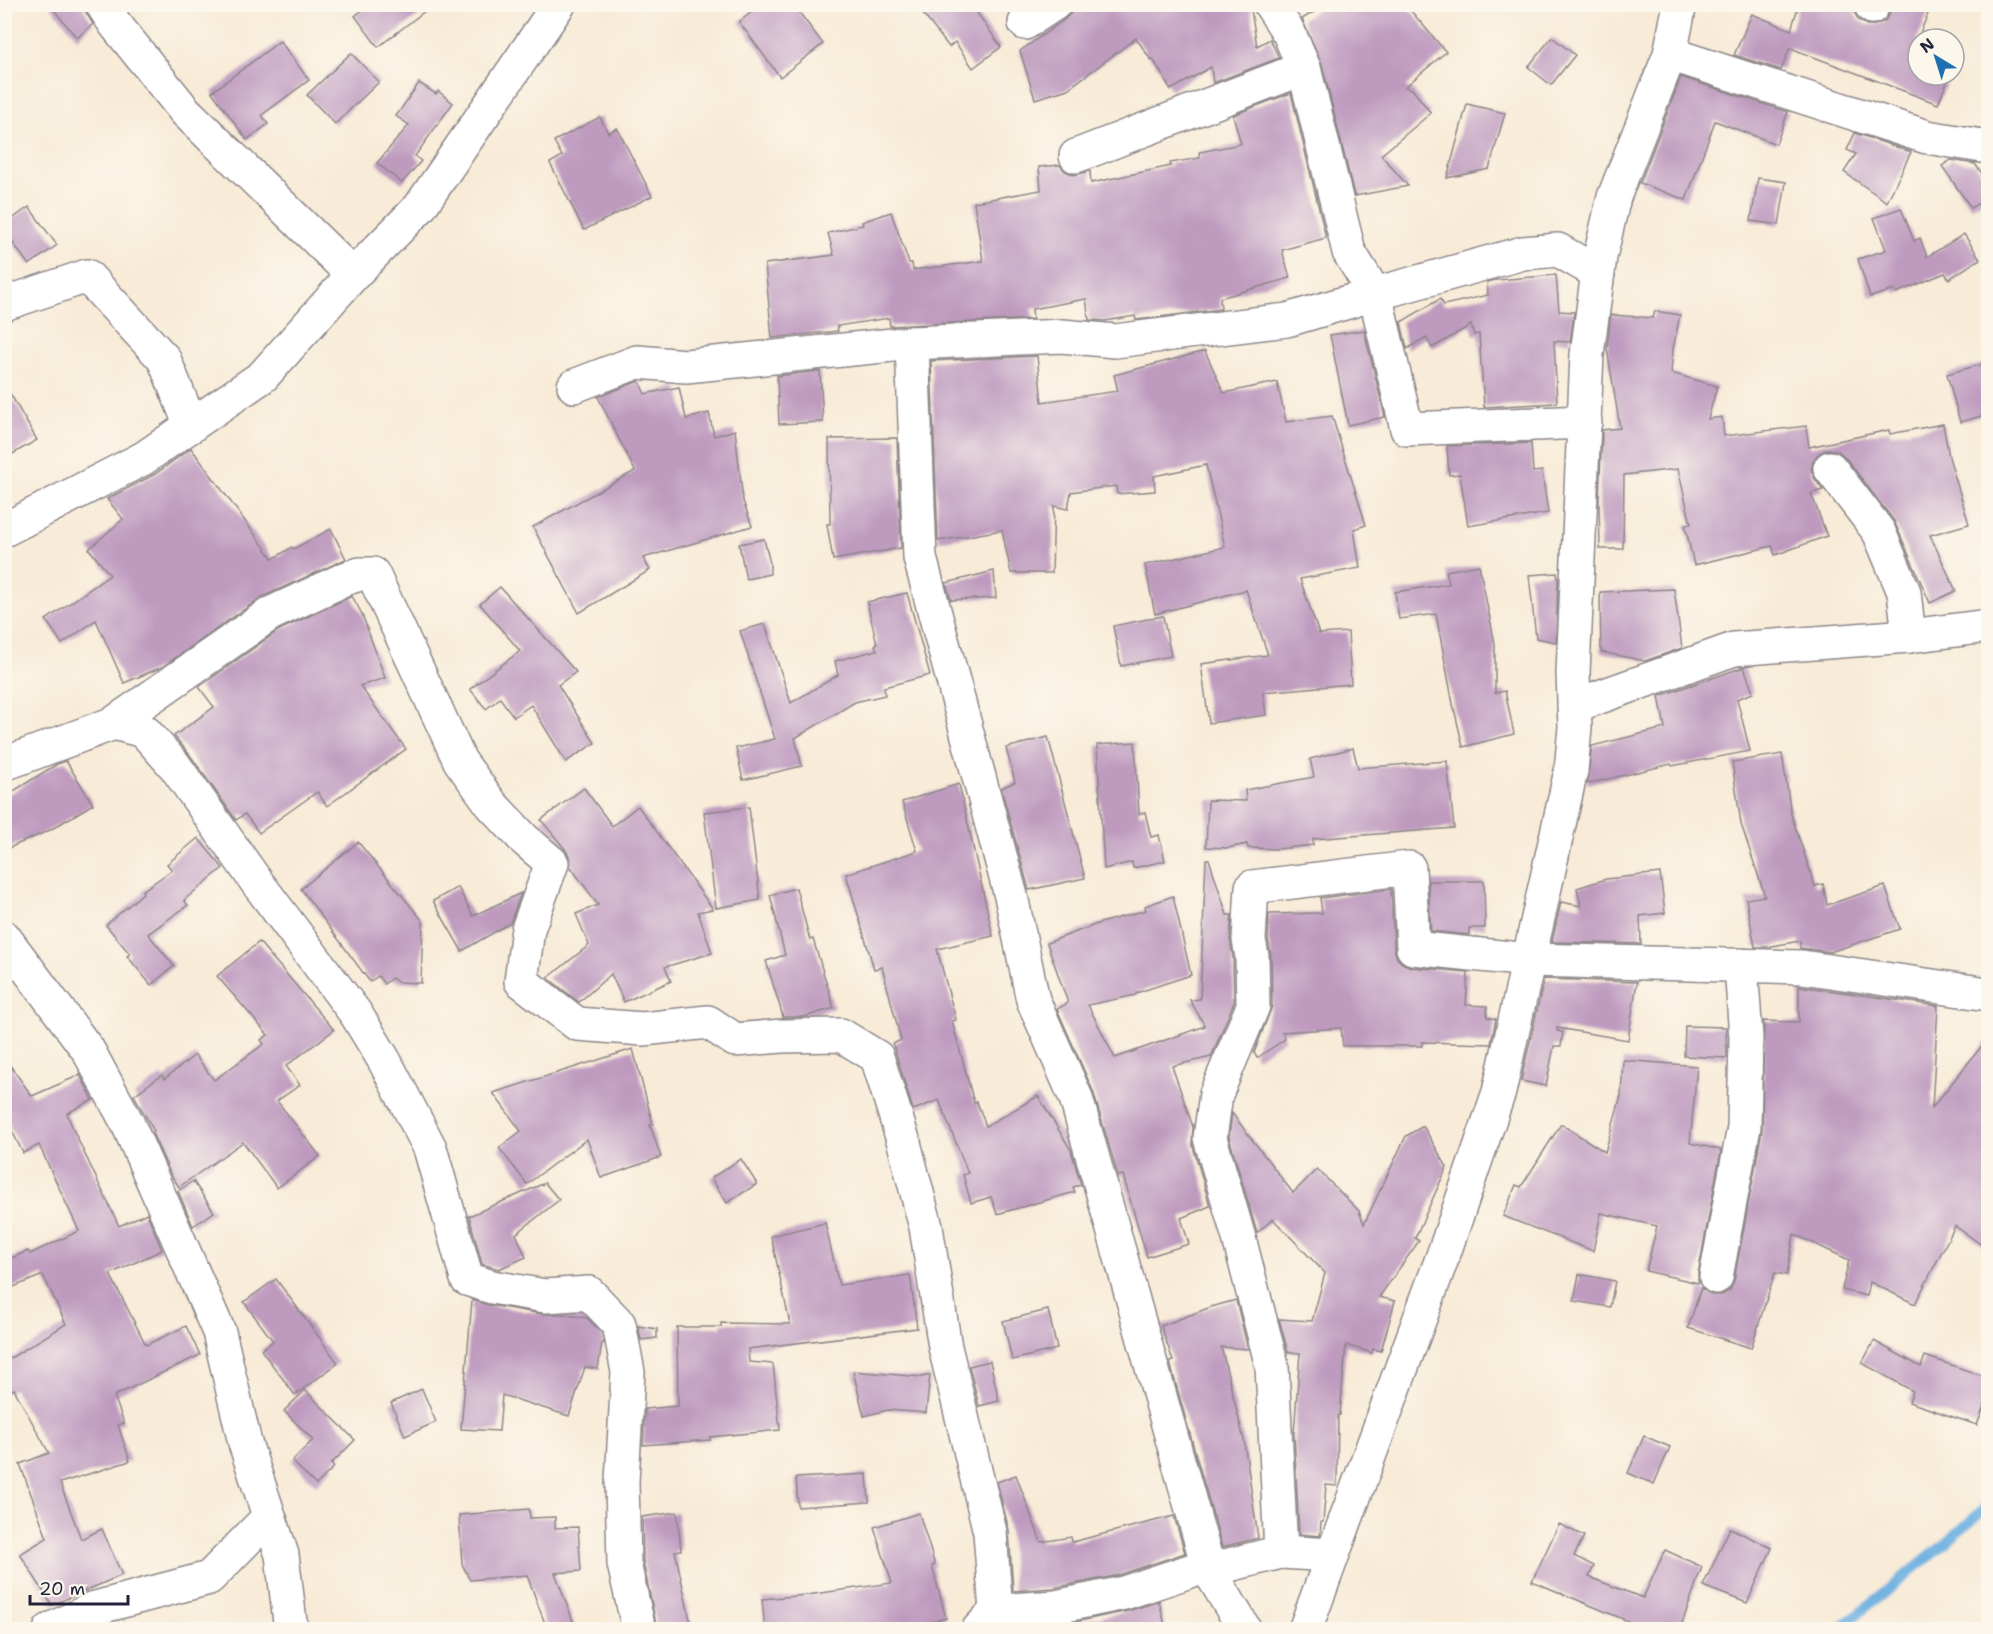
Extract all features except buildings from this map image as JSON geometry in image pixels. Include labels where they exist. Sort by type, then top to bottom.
[{"type":"street","points":[[102,4],[185,111],[353,274]]},
{"type":"street","points":[[4,530],[144,458],[262,376],[353,274],[420,207],[560,4]]},
{"type":"street","points":[[1025,23],[1054,4]]},
{"type":"street","points":[[1270,4],[1289,33],[1304,68],[1349,252],[1375,294],[1407,429],[1585,422]]},
{"type":"street","points":[[1305,1629],[1444,1253],[1499,1092],[1571,771],[1575,727],[1573,673],[1587,354],[1599,256],[1614,197],[1670,54],[1680,4]]},
{"type":"street","points":[[1670,54],[1928,137],[1989,147]]},
{"type":"street","points":[[1076,156],[1304,68]]},
{"type":"street","points":[[574,386],[637,363],[686,366],[912,343],[1062,336],[1115,341],[1287,320],[1523,253],[1558,250],[1598,273]]},
{"type":"street","points":[[4,304],[87,276],[164,359],[190,426]]},
{"type":"street","points":[[912,343],[920,558],[1011,896],[1033,1000],[1076,1098],[1209,1570],[1245,1629]]},
{"type":"street","points":[[1830,468],[1879,532],[1904,592],[1909,636]]},
{"type":"street","points":[[4,764],[114,723],[270,615],[346,578],[360,574],[373,574],[460,761],[492,805],[525,840],[552,863],[528,929],[521,981],[577,1024],[643,1029],[708,1022],[735,1041],[782,1036],[842,1035],[877,1057],[904,1143],[926,1227],[945,1347],[990,1532],[987,1620],[1124,1593],[1193,1570],[1209,1570],[1281,1552],[1332,1555]]},
{"type":"street","points":[[1574,706],[1734,649],[1909,636],[1989,626]]},
{"type":"street","points":[[114,723],[144,731],[175,766],[256,881],[356,1014],[384,1060],[430,1149],[467,1279],[492,1287],[544,1296],[589,1293],[619,1324],[628,1372],[622,1482],[624,1564],[639,1629]]},
{"type":"street","points":[[1281,1552],[1272,1366],[1210,1138],[1216,1094],[1253,1006],[1252,956],[1249,940],[1252,887],[1409,868],[1413,948],[1529,960],[1802,967],[1989,994]]},
{"type":"street","points":[[4,937],[88,1050],[128,1124],[219,1332],[245,1443],[282,1556],[291,1629]]},
{"type":"street","points":[[1716,1277],[1744,1127],[1746,1038],[1741,965]]},
{"type":"street","points":[[50,1629],[92,1609],[210,1578],[269,1517]]},
{"type":"waterway","points":[[1838,1630],[1945,1544],[1988,1505]]}]
